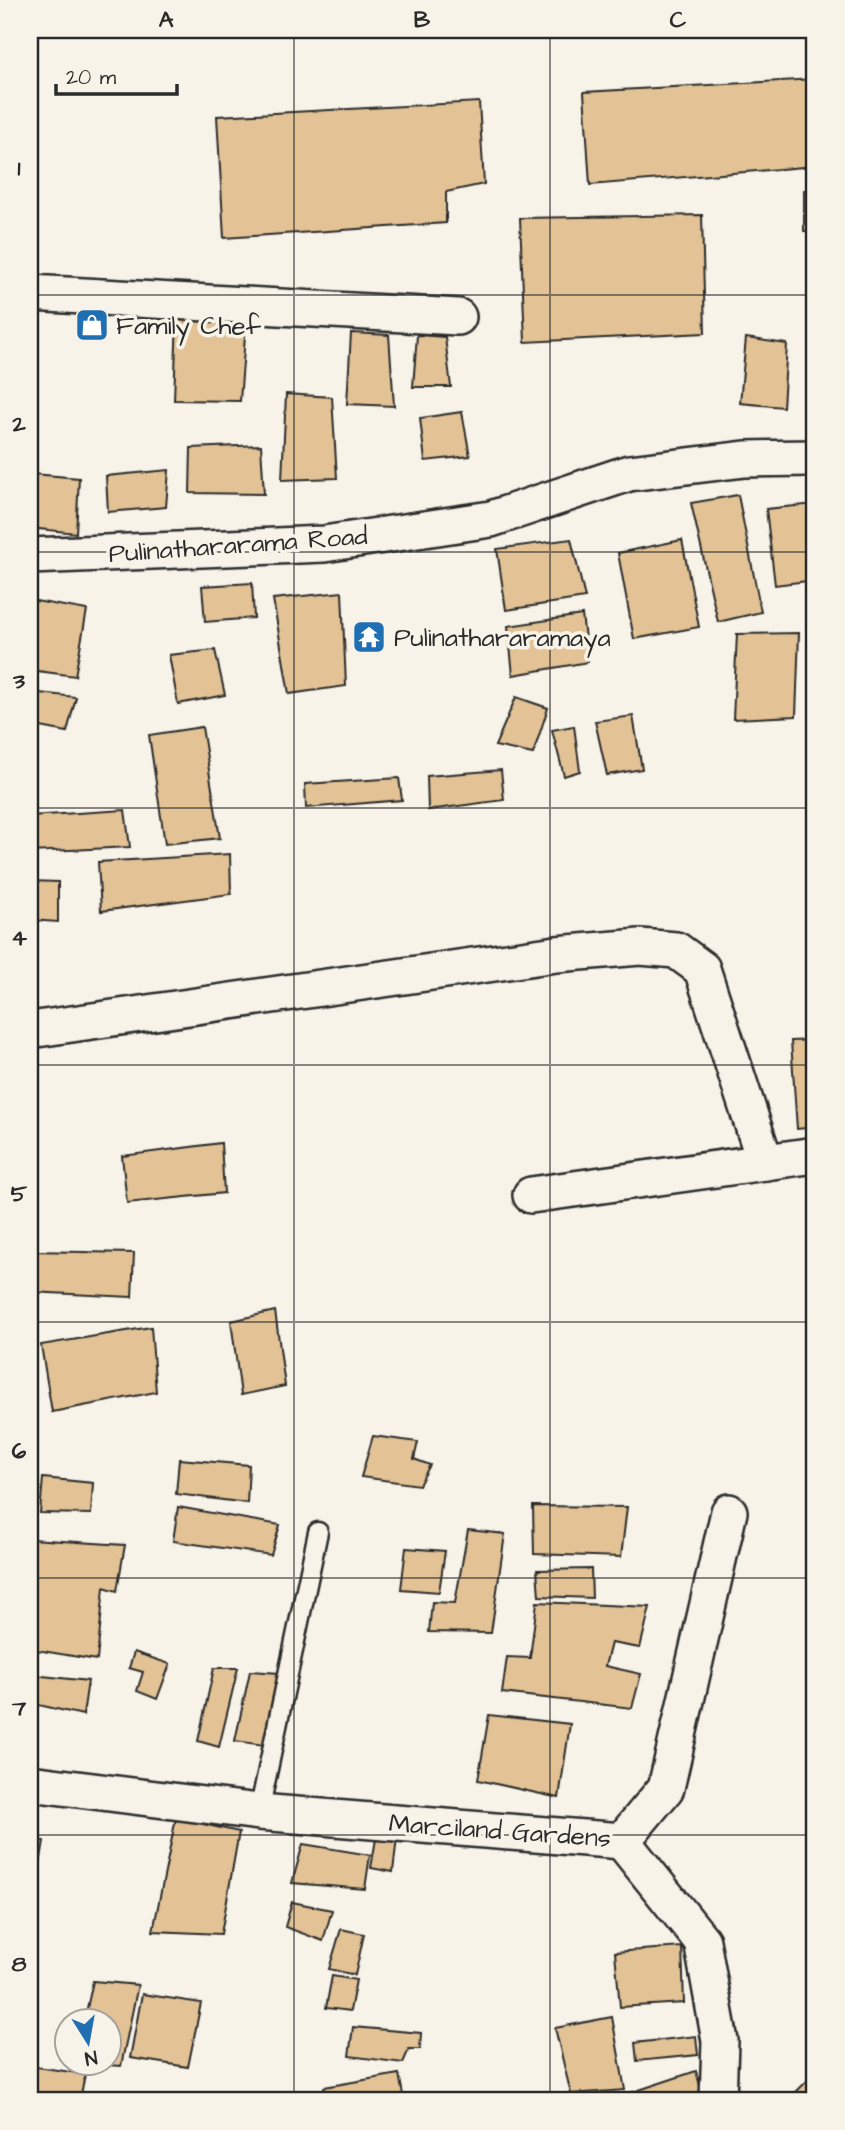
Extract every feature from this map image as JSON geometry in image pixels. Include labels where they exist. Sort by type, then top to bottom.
[{"type":"street","points":[[30,293],[458,317]]},
{"type":"street","name":"Pulinathararama Road","points":[[30,556],[324,544],[491,519],[629,473],[745,459],[815,458]]},
{"type":"street","points":[[30,1030],[556,954],[640,947],[676,950],[702,969],[765,1162]]},
{"type":"street","points":[[531,1195],[815,1155]]},
{"type":"street","name":"Marciland Gardens","points":[[30,1783],[259,1812],[622,1841],[666,1788],[729,1512]]},
{"type":"street","points":[[622,1841],[702,1941],[720,2041],[718,2100]]},
{"type":"lane","points":[[259,1812],[318,1532]]},
{"type":"building","points":[[815,79],[815,166],[590,185],[584,92]]},
{"type":"building","points":[[479,102],[484,184],[446,192],[446,223],[224,238],[217,116]]},
{"type":"building","points":[[804,190],[815,190],[815,231],[804,231]]},
{"type":"building","points":[[702,215],[705,333],[525,342],[520,218]]},
{"type":"building","points":[[177,316],[246,323],[240,401],[174,400]]},
{"type":"building","points":[[351,333],[389,335],[394,406],[347,404]]},
{"type":"building","points":[[417,335],[445,337],[451,387],[413,387]]},
{"type":"building","points":[[746,338],[787,344],[783,407],[740,403]]},
{"type":"building","points":[[286,394],[332,397],[337,478],[282,480]]},
{"type":"building","points":[[462,412],[470,456],[425,461],[420,418]]},
{"type":"building","points":[[261,445],[264,494],[190,493],[191,448]]},
{"type":"building","points":[[169,470],[166,507],[108,512],[106,476]]},
{"type":"building","points":[[33,474],[79,478],[76,533],[30,528]]},
{"type":"building","points":[[738,495],[761,612],[718,622],[691,503]]},
{"type":"building","points":[[815,504],[815,580],[775,585],[766,509]]},
{"type":"building","points":[[571,539],[585,598],[506,610],[497,549]]},
{"type":"building","points":[[682,540],[699,627],[634,639],[618,553]]},
{"type":"building","points":[[252,583],[254,618],[205,622],[202,586]]},
{"type":"building","points":[[342,592],[346,686],[289,694],[273,599]]},
{"type":"building","points":[[30,600],[87,610],[75,676],[30,670]]},
{"type":"building","points":[[582,615],[588,662],[513,675],[508,626]]},
{"type":"building","points":[[799,633],[796,716],[733,719],[737,634]]},
{"type":"building","points":[[215,650],[225,695],[178,704],[169,655]]},
{"type":"building","points":[[30,692],[76,697],[67,732],[30,725]]},
{"type":"building","points":[[516,697],[548,708],[533,754],[495,746]]},
{"type":"building","points":[[633,716],[642,769],[607,775],[595,721]]},
{"type":"building","points":[[574,726],[580,771],[564,776],[552,730]]},
{"type":"building","points":[[202,727],[220,838],[165,844],[149,735]]},
{"type":"building","points":[[501,770],[504,800],[428,810],[427,776]]},
{"type":"building","points":[[399,778],[402,800],[306,808],[305,784]]},
{"type":"building","points":[[125,810],[130,847],[30,852],[30,816]]},
{"type":"building","points":[[230,854],[231,894],[101,911],[98,862]]},
{"type":"building","points":[[30,881],[58,882],[58,922],[30,920]]},
{"type":"building","points":[[815,1040],[815,1127],[797,1129],[791,1041]]},
{"type":"building","points":[[221,1143],[224,1193],[127,1203],[122,1156]]},
{"type":"building","points":[[30,1251],[134,1253],[132,1297],[30,1292]]},
{"type":"building","points":[[275,1311],[285,1386],[241,1395],[231,1321]]},
{"type":"building","points":[[151,1327],[156,1392],[52,1412],[41,1345]]},
{"type":"building","points":[[373,1436],[418,1442],[414,1459],[430,1465],[419,1485],[361,1477]]},
{"type":"building","points":[[179,1459],[249,1465],[247,1503],[176,1494]]},
{"type":"building","points":[[43,1478],[93,1483],[91,1514],[40,1513]]},
{"type":"building","points":[[533,1506],[627,1507],[621,1557],[534,1554]]},
{"type":"building","points":[[178,1507],[280,1525],[271,1555],[173,1541]]},
{"type":"building","points":[[468,1530],[505,1534],[491,1633],[429,1632],[432,1602],[455,1603]]},
{"type":"building","points":[[30,1539],[125,1545],[117,1591],[104,1587],[97,1660],[30,1649]]},
{"type":"building","points":[[406,1548],[445,1551],[439,1592],[401,1589]]},
{"type":"building","points":[[591,1569],[592,1598],[539,1596],[537,1570]]},
{"type":"building","points":[[537,1602],[650,1607],[640,1648],[611,1643],[605,1666],[641,1674],[632,1708],[502,1693],[507,1657],[530,1658]]},
{"type":"building","points":[[134,1652],[170,1664],[157,1699],[137,1691],[143,1672],[129,1668]]},
{"type":"building","points":[[214,1668],[238,1668],[219,1747],[198,1741]]},
{"type":"building","points":[[250,1671],[280,1673],[264,1745],[235,1741]]},
{"type":"building","points":[[33,1675],[88,1681],[83,1715],[30,1703]]},
{"type":"building","points":[[489,1715],[570,1724],[559,1798],[478,1780]]},
{"type":"building","points":[[176,1818],[239,1832],[221,1934],[153,1931]]},
{"type":"building","points":[[377,1833],[397,1837],[393,1872],[371,1868]]},
{"type":"building","points":[[30,1839],[44,1841],[30,1922]]},
{"type":"building","points":[[303,1844],[370,1855],[365,1889],[292,1883]]},
{"type":"building","points":[[292,1902],[332,1910],[323,1941],[285,1927]]},
{"type":"building","points":[[341,1929],[364,1934],[355,1975],[329,1969]]},
{"type":"building","points":[[682,1947],[684,2003],[620,2007],[615,1952]]},
{"type":"building","points":[[332,1976],[356,1980],[350,2011],[326,2008]]},
{"type":"building","points":[[93,1981],[138,1985],[122,2061],[122,2008],[87,2008]]},
{"type":"building","points":[[142,1994],[201,2003],[188,2067],[130,2058]]},
{"type":"building","points":[[612,2017],[625,2090],[571,2094],[555,2028]]},
{"type":"building","points":[[353,2027],[421,2033],[420,2049],[409,2049],[403,2063],[349,2056]]},
{"type":"building","points":[[696,2036],[698,2055],[637,2061],[635,2043]]},
{"type":"building","points":[[30,2066],[52,2069],[52,2078],[84,2078],[80,2100],[30,2100]]},
{"type":"building","points":[[696,2071],[702,2093],[684,2100],[629,2100],[627,2094]]},
{"type":"building","points":[[399,2074],[404,2100],[327,2100],[324,2087]]},
{"type":"building","points":[[811,2077],[815,2081],[815,2100],[788,2100]]},
{"type":"building","points":[[254,2096],[255,2100],[213,2100]]},
{"type":"place","name":"Family Chef","points":[[92,325]]},
{"type":"place","name":"Pulinathararamaya","points":[[369,637]]}]
